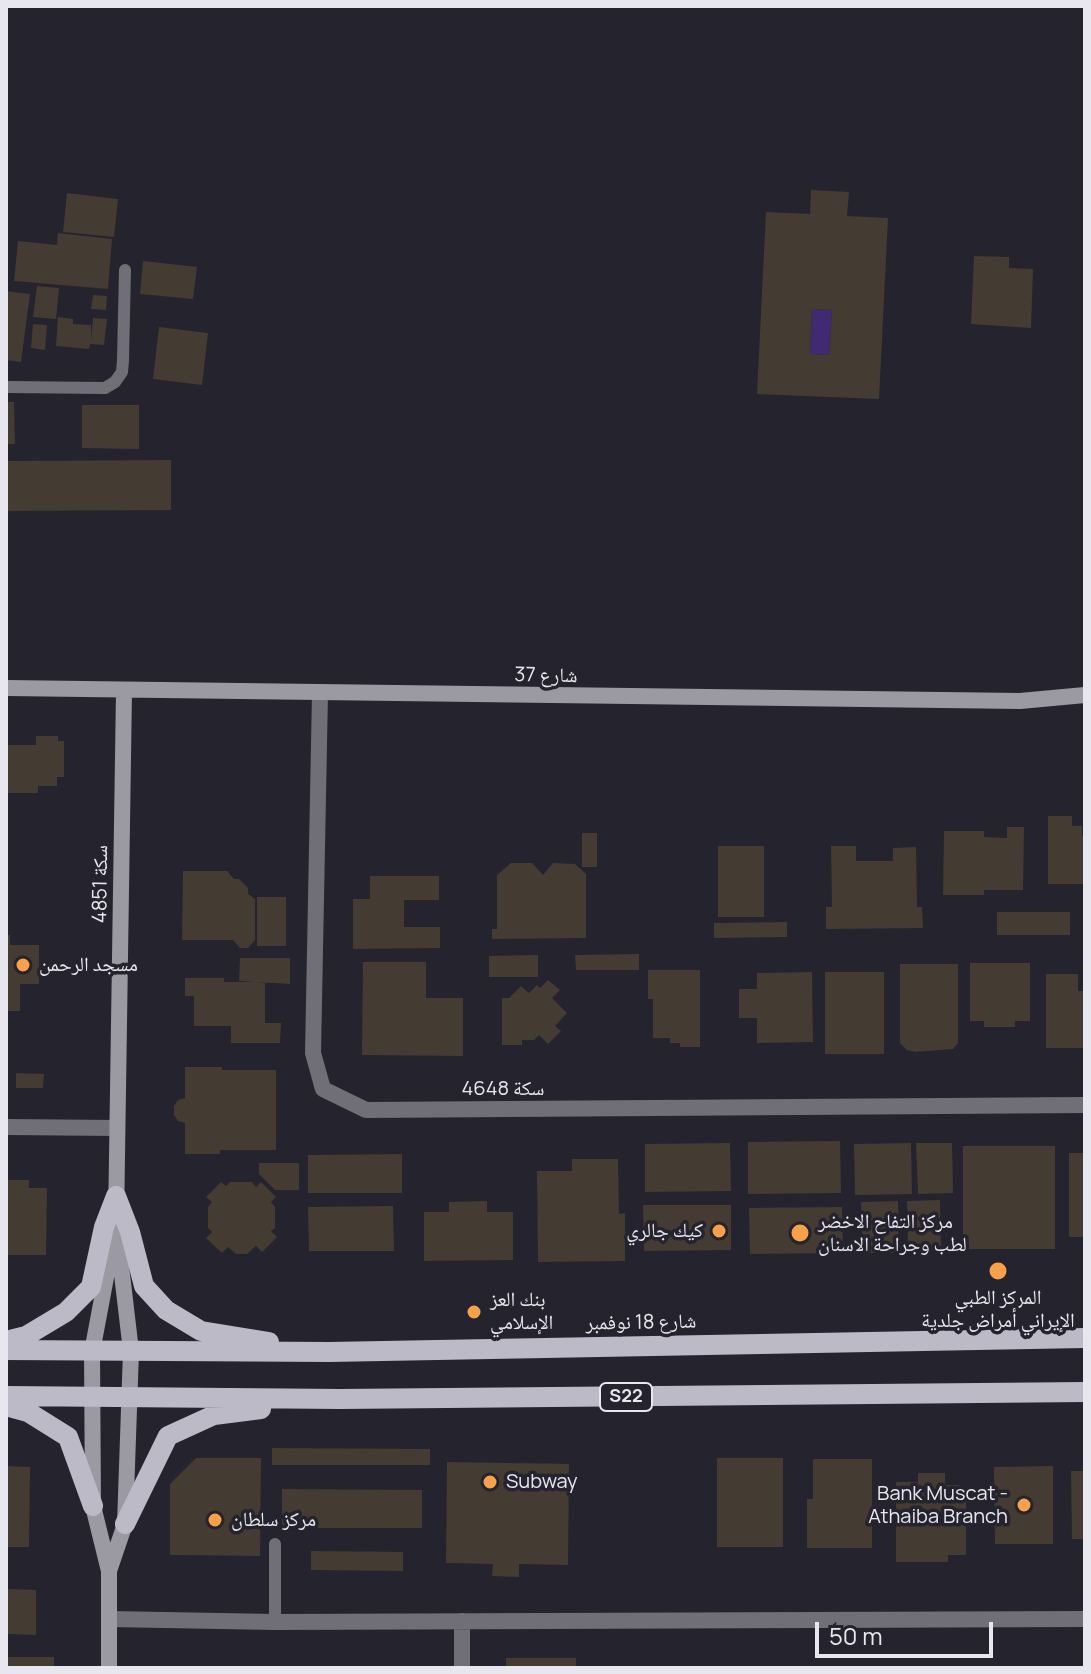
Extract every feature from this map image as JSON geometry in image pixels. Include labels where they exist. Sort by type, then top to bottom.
[{"type":"main road","points":[[6,1341],[26,1336],[66,1312],[91,1287],[104,1227],[116,1196]]},
{"type":"main road","points":[[116,1196],[130,1232],[144,1286],[166,1310],[201,1331],[329,1352]]},
{"type":"main road","name":"شارع 18 نوفمبر","points":[[6,1350],[329,1352],[1085,1338]]},
{"type":"main road","name":"S22","points":[[6,1396],[340,1399],[1085,1392]]},
{"type":"main road","points":[[125,1524],[168,1436],[214,1415],[340,1399]]},
{"type":"main road","points":[[6,1406],[28,1412],[68,1437],[93,1506]]},
{"type":"street","name":"شارع 37","points":[[6,688],[1020,701],[1085,695]]},
{"type":"street","name":"سكة 4851","points":[[109,1571],[125,1524],[131,1351],[116,1223],[124,691]]},
{"type":"street","name":"سكة 4648","points":[[320,693],[313,1053],[323,1089],[366,1110],[1085,1105]]},
{"type":"street","points":[[6,1127],[116,1128]]},
{"type":"street","name":"سكة 4851","points":[[109,1668],[109,1571],[93,1506],[91,1397],[92,1352],[116,1223]]},
{"type":"street","points":[[109,1619],[275,1622],[1085,1619]]},
{"type":"street","points":[[462,1621],[462,1668]]},
{"type":"lane","points":[[6,387],[105,388],[115,382],[122,372],[125,270]]},
{"type":"lane","points":[[275,1544],[275,1622]]},
{"type":"shaded area","points":[[812,309],[832,310],[829,355],[810,354]]},
{"type":"building","points":[[811,190],[849,192],[847,216],[888,218],[879,399],[757,394],[766,212],[810,214]],"holes":[[[812,309],[832,310],[829,355],[810,354]]]},
{"type":"building","points":[[67,193],[118,199],[114,237],[63,232]]},
{"type":"building","points":[[58,233],[112,239],[108,289],[14,281],[18,241],[57,245]]},
{"type":"building","points":[[974,256],[1009,257],[1009,268],[1033,269],[1031,328],[971,324]]},
{"type":"building","points":[[143,261],[197,267],[193,299],[140,294]]},
{"type":"building","points":[[37,286],[59,288],[56,319],[33,317]]},
{"type":"building","points":[[6,291],[30,294],[21,362],[6,360]]},
{"type":"building","points":[[93,295],[107,296],[106,310],[91,309]]},
{"type":"building","points":[[58,317],[73,319],[73,324],[91,325],[91,340],[93,318],[107,319],[104,345],[90,344],[89,349],[56,346]]},
{"type":"building","points":[[33,324],[47,325],[45,350],[31,348]]},
{"type":"building","points":[[159,327],[208,333],[202,385],[153,379]]},
{"type":"building","points":[[6,402],[14,402],[15,444],[6,444]]},
{"type":"building","points":[[82,405],[139,405],[139,449],[82,448]]},
{"type":"building","points":[[171,460],[171,510],[6,511],[6,461]]},
{"type":"building","points":[[36,736],[58,736],[58,741],[64,741],[64,777],[57,777],[57,786],[38,786],[38,793],[6,793],[6,745],[36,745]]},
{"type":"building","points":[[1048,816],[1072,816],[1072,826],[1082,826],[1082,836],[1085,836],[1085,884],[1048,884]]},
{"type":"building","points":[[1007,827],[1024,827],[1023,890],[984,890],[984,895],[943,895],[944,831],[984,831],[984,837],[1007,838]]},
{"type":"building","points":[[582,833],[597,833],[597,867],[582,867]]},
{"type":"building","points":[[718,846],[764,846],[764,917],[718,917]]},
{"type":"building","points":[[831,846],[856,846],[856,861],[893,861],[893,848],[916,847],[917,907],[922,907],[923,928],[826,929],[826,907],[832,907]]},
{"type":"building","points":[[511,863],[532,863],[543,875],[553,863],[575,864],[586,874],[586,938],[492,939],[492,929],[497,929],[497,875]]},
{"type":"building","points":[[183,871],[227,871],[248,888],[248,894],[255,899],[255,940],[248,948],[240,948],[233,940],[182,940]]},
{"type":"building","points":[[370,876],[439,876],[439,900],[404,900],[404,927],[440,927],[440,948],[353,949],[353,899],[370,899]]},
{"type":"building","points":[[257,897],[286,897],[286,946],[257,946]]},
{"type":"building","points":[[997,912],[1070,912],[1070,935],[997,935]]},
{"type":"building","points":[[787,922],[787,937],[714,938],[714,923]]},
{"type":"building","name":"مسجد الرحمن","points":[[6,935],[10,935],[10,945],[39,945],[39,984],[20,984],[20,1011],[6,1011]]},
{"type":"building","points":[[639,954],[639,970],[576,970],[575,955]]},
{"type":"building","points":[[538,955],[538,977],[489,977],[489,956]]},
{"type":"building","points":[[240,958],[290,958],[290,984],[239,981]]},
{"type":"building","points":[[363,962],[426,962],[426,998],[463,998],[463,1056],[362,1055]]},
{"type":"building","points":[[970,963],[1030,963],[1030,1021],[1015,1021],[1015,1027],[984,1027],[984,1021],[970,1021]]},
{"type":"building","points":[[900,964],[958,964],[958,1043],[953,1049],[915,1052],[907,1050],[900,1043]]},
{"type":"building","points":[[648,970],[700,970],[700,1047],[680,1047],[680,1043],[670,1043],[670,1038],[653,1038],[653,999],[648,999]]},
{"type":"building","points":[[812,972],[813,1042],[757,1043],[757,1018],[739,1018],[739,989],[757,989],[757,973]]},
{"type":"building","points":[[825,972],[884,972],[884,1054],[825,1054]]},
{"type":"building","points":[[1046,974],[1078,974],[1078,991],[1085,991],[1085,1048],[1046,1048]]},
{"type":"building","points":[[185,978],[265,982],[265,1023],[281,1023],[280,1043],[231,1043],[231,1026],[194,1026],[194,996],[185,996]]},
{"type":"building","points":[[548,980],[560,990],[552,998],[567,1013],[555,1026],[561,1031],[548,1044],[539,1035],[534,1040],[522,1040],[522,1045],[502,1045],[502,998],[509,998],[521,986],[529,993]]},
{"type":"building","points":[[185,1067],[276,1070],[276,1150],[220,1150],[220,1154],[185,1154],[185,1123],[178,1121],[174,1115],[174,1106],[178,1100],[185,1098]]},
{"type":"building","points":[[16,1073],[44,1074],[43,1088],[16,1088]]},
{"type":"building","points":[[840,1141],[841,1193],[748,1194],[748,1142]]},
{"type":"building","points":[[730,1143],[731,1191],[645,1192],[645,1144]]},
{"type":"building","points":[[911,1143],[912,1194],[855,1195],[854,1144]]},
{"type":"building","points":[[916,1143],[952,1143],[953,1193],[918,1194]]},
{"type":"building","points":[[963,1146],[1055,1146],[1055,1249],[963,1249]]},
{"type":"building","points":[[1069,1153],[1085,1153],[1085,1237],[1069,1237]]},
{"type":"building","points":[[402,1154],[402,1193],[308,1193],[308,1155]]},
{"type":"building","points":[[572,1159],[618,1159],[619,1214],[625,1213],[625,1261],[538,1262],[537,1171],[572,1171]]},
{"type":"building","points":[[259,1163],[299,1163],[299,1190],[275,1190],[259,1174]]},
{"type":"building","points":[[6,1180],[29,1180],[29,1188],[47,1188],[46,1255],[6,1255]]},
{"type":"building","points":[[221,1182],[226,1186],[230,1182],[252,1182],[256,1187],[261,1182],[276,1197],[271,1202],[275,1207],[275,1228],[271,1231],[277,1237],[262,1252],[256,1246],[247,1254],[236,1254],[228,1247],[222,1253],[206,1238],[212,1232],[208,1228],[208,1207],[212,1202],[206,1197]]},
{"type":"building","points":[[940,1200],[941,1251],[908,1252],[907,1201]]},
{"type":"building","points":[[487,1201],[487,1212],[513,1212],[513,1260],[424,1261],[424,1212],[449,1212],[449,1202]]},
{"type":"building","points":[[898,1201],[899,1253],[863,1253],[861,1202]]},
{"type":"building","points":[[643,1205],[731,1205],[731,1250],[644,1251]]},
{"type":"building","points":[[393,1206],[394,1251],[309,1251],[308,1207]]},
{"type":"building","points":[[842,1207],[843,1253],[750,1254],[749,1208]]},
{"type":"building","points":[[272,1448],[430,1449],[430,1465],[272,1465]]},
{"type":"building","name":"مركز سلطان","points":[[196,1458],[261,1458],[260,1556],[170,1555],[170,1484]]},
{"type":"building","points":[[717,1458],[783,1458],[783,1547],[717,1547]]},
{"type":"building","points":[[813,1459],[872,1459],[872,1548],[807,1548],[807,1499],[813,1499]]},
{"type":"building","points":[[447,1462],[569,1464],[568,1565],[519,1564],[519,1577],[492,1576],[493,1564],[446,1563]]},
{"type":"building","points":[[6,1466],[30,1467],[29,1547],[6,1547]]},
{"type":"building","name":"Bank Muscat - Athaiba Branch","points":[[1053,1466],[1053,1544],[995,1544],[994,1467]]},
{"type":"building","points":[[1071,1471],[1085,1471],[1085,1539],[1072,1539]]},
{"type":"building","points":[[918,1473],[945,1473],[945,1485],[960,1485],[960,1495],[966,1495],[966,1555],[948,1555],[948,1562],[896,1562],[896,1482],[918,1482]]},
{"type":"building","points":[[282,1489],[422,1490],[422,1528],[282,1528]]},
{"type":"building","points":[[311,1551],[403,1552],[403,1571],[311,1570]]},
{"type":"building","points":[[6,1589],[36,1590],[36,1635],[6,1634]]},
{"type":"building","points":[[6,1657],[54,1657],[54,1668],[6,1668]]},
{"type":"building","points":[[506,1658],[576,1658],[576,1668],[506,1668]]},
{"type":"place","name":"مسجد الرحمن","points":[[23,965]]},
{"type":"place","name":"كيك جالري","points":[[719,1231]]},
{"type":"place","name":"مركز التفاح الاخضر لطب وجراحة الاسنان","points":[[800,1233]]},
{"type":"place","name":"المركز الطبي الإيراني أمراض جلدية","points":[[998,1271]]},
{"type":"place","name":"بنك العز الإسلامي","points":[[474,1312]]},
{"type":"place","name":"Subway","points":[[490,1482]]},
{"type":"place","name":"Bank Muscat - Athaiba Branch","points":[[1024,1505]]},
{"type":"place","name":"مركز سلطان","points":[[215,1520]]}]
